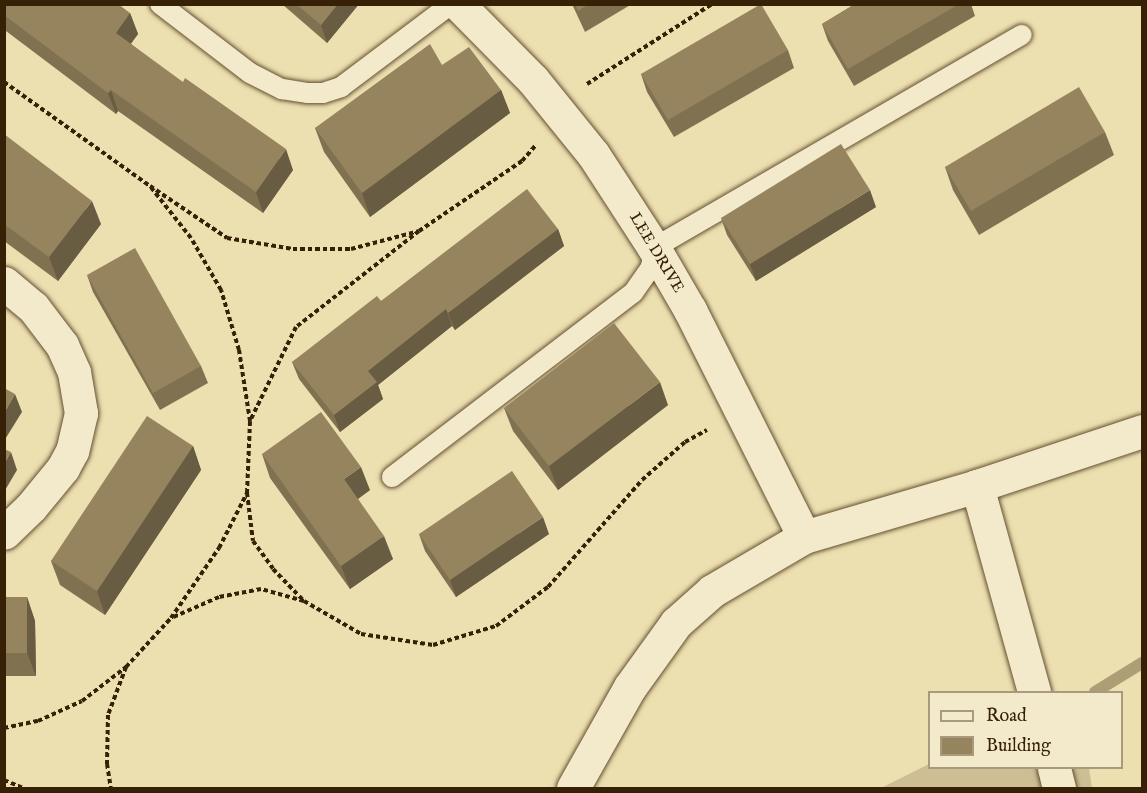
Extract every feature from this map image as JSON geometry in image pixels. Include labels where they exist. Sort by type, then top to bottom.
[{"type":"street","name":"LEE DRIVE","points":[[458,4],[533,80],[592,154],[654,248],[690,310],[804,537]]},
{"type":"street","points":[[4,284],[33,307],[62,345],[74,372],[81,413],[72,451],[63,468],[31,507],[4,533]]},
{"type":"street","points":[[573,789],[630,687],[676,623],[712,591],[804,537],[977,486],[1143,431]]},
{"type":"street","points":[[977,486],[1033,691]]},
{"type":"street","points":[[1054,769],[1059,789]]},
{"type":"lane","points":[[160,4],[250,73],[282,89],[307,93],[323,93],[341,87],[451,4]]},
{"type":"lane","points":[[392,477],[633,293],[651,267],[654,248],[1022,35]]},
{"type":"path","points":[[4,82],[227,238],[293,249],[351,249],[419,231],[296,327],[250,421]]},
{"type":"path","points":[[150,186],[191,238],[221,290],[239,350],[250,421],[247,493],[253,541],[273,569],[304,601]]},
{"type":"path","points":[[171,618],[219,597],[261,589],[304,601],[361,634],[432,645],[496,626],[549,587],[642,480],[685,442],[741,412]]},
{"type":"path","points":[[4,728],[38,721],[82,701],[126,667],[171,618],[219,548],[247,493]]},
{"type":"path","points":[[111,789],[107,764],[108,715],[126,667]]},
{"type":"path","points":[[4,780],[23,789]]},
{"type":"shaded area","points":[[928,764],[928,769],[1089,769],[1092,788],[881,788]]},
{"type":"building","points":[[4,4],[118,4],[130,13],[116,33],[183,82],[185,78],[286,149],[256,192],[111,90],[108,93],[4,15]]},
{"type":"building","points":[[296,4],[338,4],[321,25]]},
{"type":"building","points":[[575,4],[589,4],[578,11]]},
{"type":"building","points":[[761,4],[788,50],[668,120],[641,74]]},
{"type":"building","points":[[855,4],[959,4],[848,69],[822,24]]},
{"type":"building","points":[[430,44],[442,65],[469,47],[501,90],[362,193],[315,128]]},
{"type":"building","points":[[1079,87],[1105,132],[971,211],[945,167]]},
{"type":"building","points":[[4,134],[92,201],[49,257],[4,224]]},
{"type":"building","points":[[841,144],[870,190],[750,264],[721,218]]},
{"type":"building","points":[[527,189],[558,229],[448,313],[446,309],[368,371],[377,382],[334,415],[292,362],[377,296],[381,301]]},
{"type":"building","points":[[135,248],[201,366],[153,393],[87,275]]},
{"type":"building","points":[[614,323],[660,382],[549,466],[504,408]]},
{"type":"building","points":[[4,388],[15,394],[4,413]]},
{"type":"building","points":[[321,412],[361,467],[344,479],[384,536],[341,566],[262,454]]},
{"type":"building","points":[[147,416],[193,446],[97,591],[51,561]]},
{"type":"building","points":[[4,449],[11,452],[4,464]]},
{"type":"building","points":[[512,471],[543,517],[450,580],[419,534]]},
{"type":"building","points":[[4,597],[27,597],[27,653],[4,653]]},
{"type":"waterway","points":[[1097,691],[1142,663]]}]
